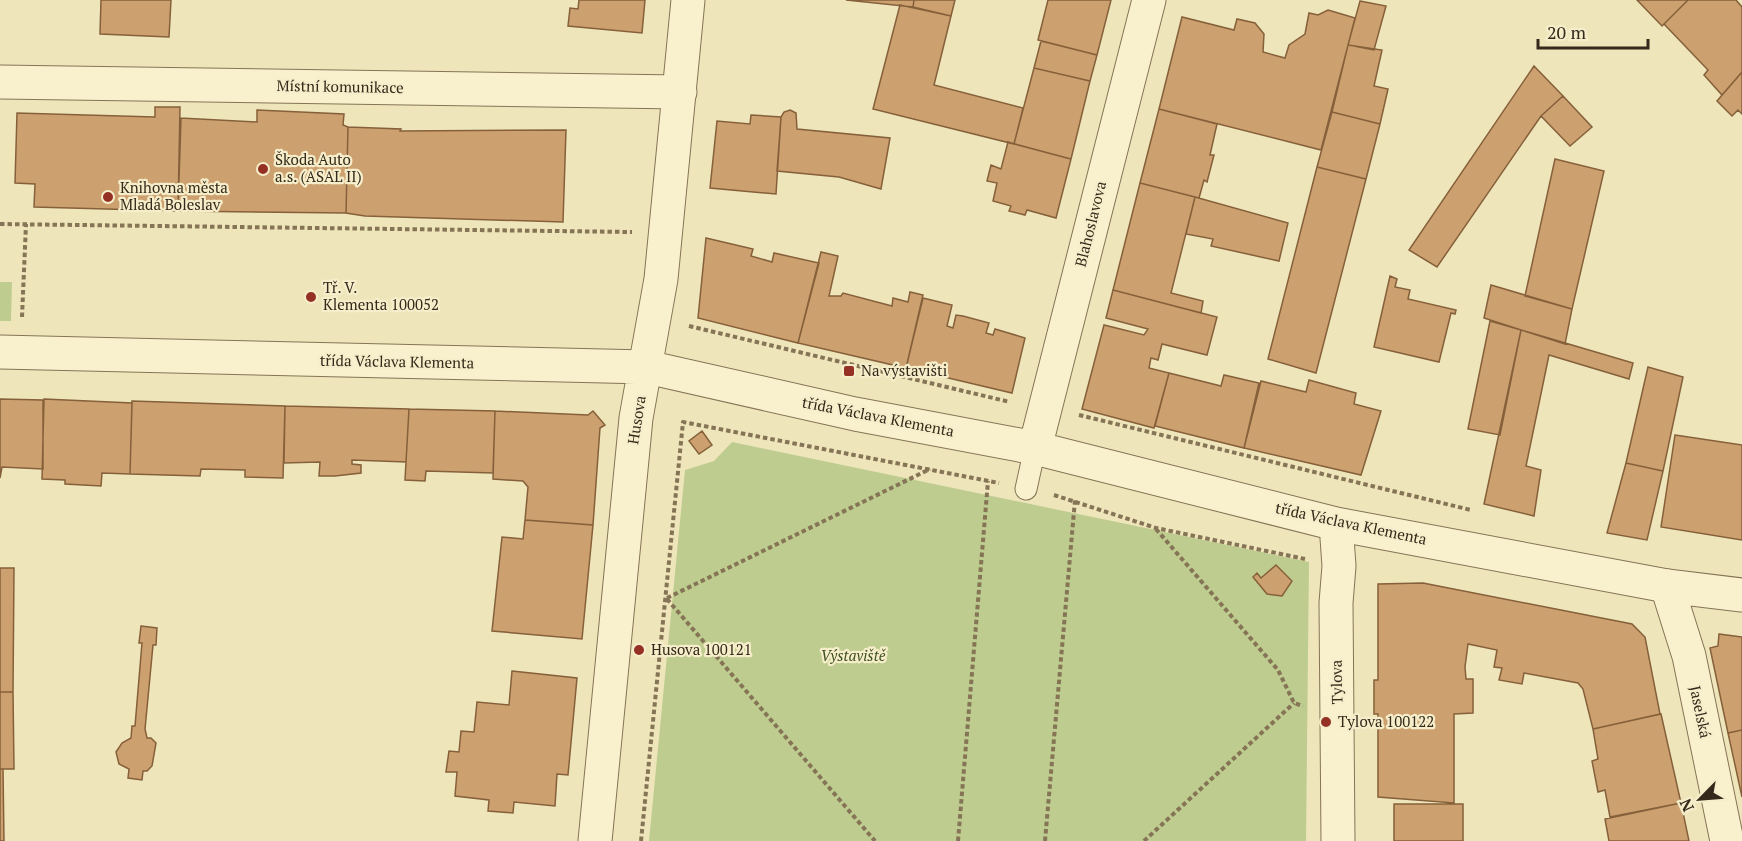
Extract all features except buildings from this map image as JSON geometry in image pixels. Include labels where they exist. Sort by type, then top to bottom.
[{"type":"street","name":"Husova","points":[[595,841],[636,418],[661,279],[688,0]]},
{"type":"street","name":"Blahoslavova","points":[[1035,448],[1149,0]]},
{"type":"street","name":"Místní komunikace","points":[[0,82],[680,92]]},
{"type":"street","name":"třída Václava Klementa","points":[[10,353],[647,367],[855,414],[1035,448],[1336,524],[1667,586],[1742,595]]},
{"type":"street","name":"Tylova","points":[[1336,524],[1339,566],[1336,603],[1338,841]]},
{"type":"street","name":"Jaselská","points":[[1667,586],[1689,657],[1727,841]]},
{"type":"lane","points":[[1026,489],[1035,448]]},
{"type":"path","points":[[0,224],[638,232]]},
{"type":"path","points":[[10,353],[26,224]]},
{"type":"path","points":[[689,326],[1014,403],[1045,407],[1474,511]]},
{"type":"path","points":[[641,841],[682,422],[988,481],[958,841]]},
{"type":"path","points":[[666,598],[931,469]]},
{"type":"path","points":[[1045,841],[1075,500]]},
{"type":"path","points":[[1156,528],[1278,670],[1294,703],[1313,708]]},
{"type":"path","points":[[666,598],[875,841]]},
{"type":"path","points":[[1144,841],[1294,703]]},
{"type":"green space","points":[[0,282],[12,282],[11,321],[0,321]]},
{"type":"green space","name":"Výstaviště","points":[[732,442],[1309,562],[1306,841],[649,841],[685,470],[714,461]]},
{"type":"place","name":"Škoda Auto a.s. (ASAL II)","points":[[263,169]]},
{"type":"place","name":"Knihovna města Mladá Boleslav","points":[[108,197]]},
{"type":"place","name":"Tř. V. Klementa 100052","points":[[311,297]]},
{"type":"place","name":"Na výstavišti","points":[[849,371]]},
{"type":"place","name":"Husova 100121","points":[[639,650]]},
{"type":"place","name":"Tylova 100122","points":[[1326,722]]}]
